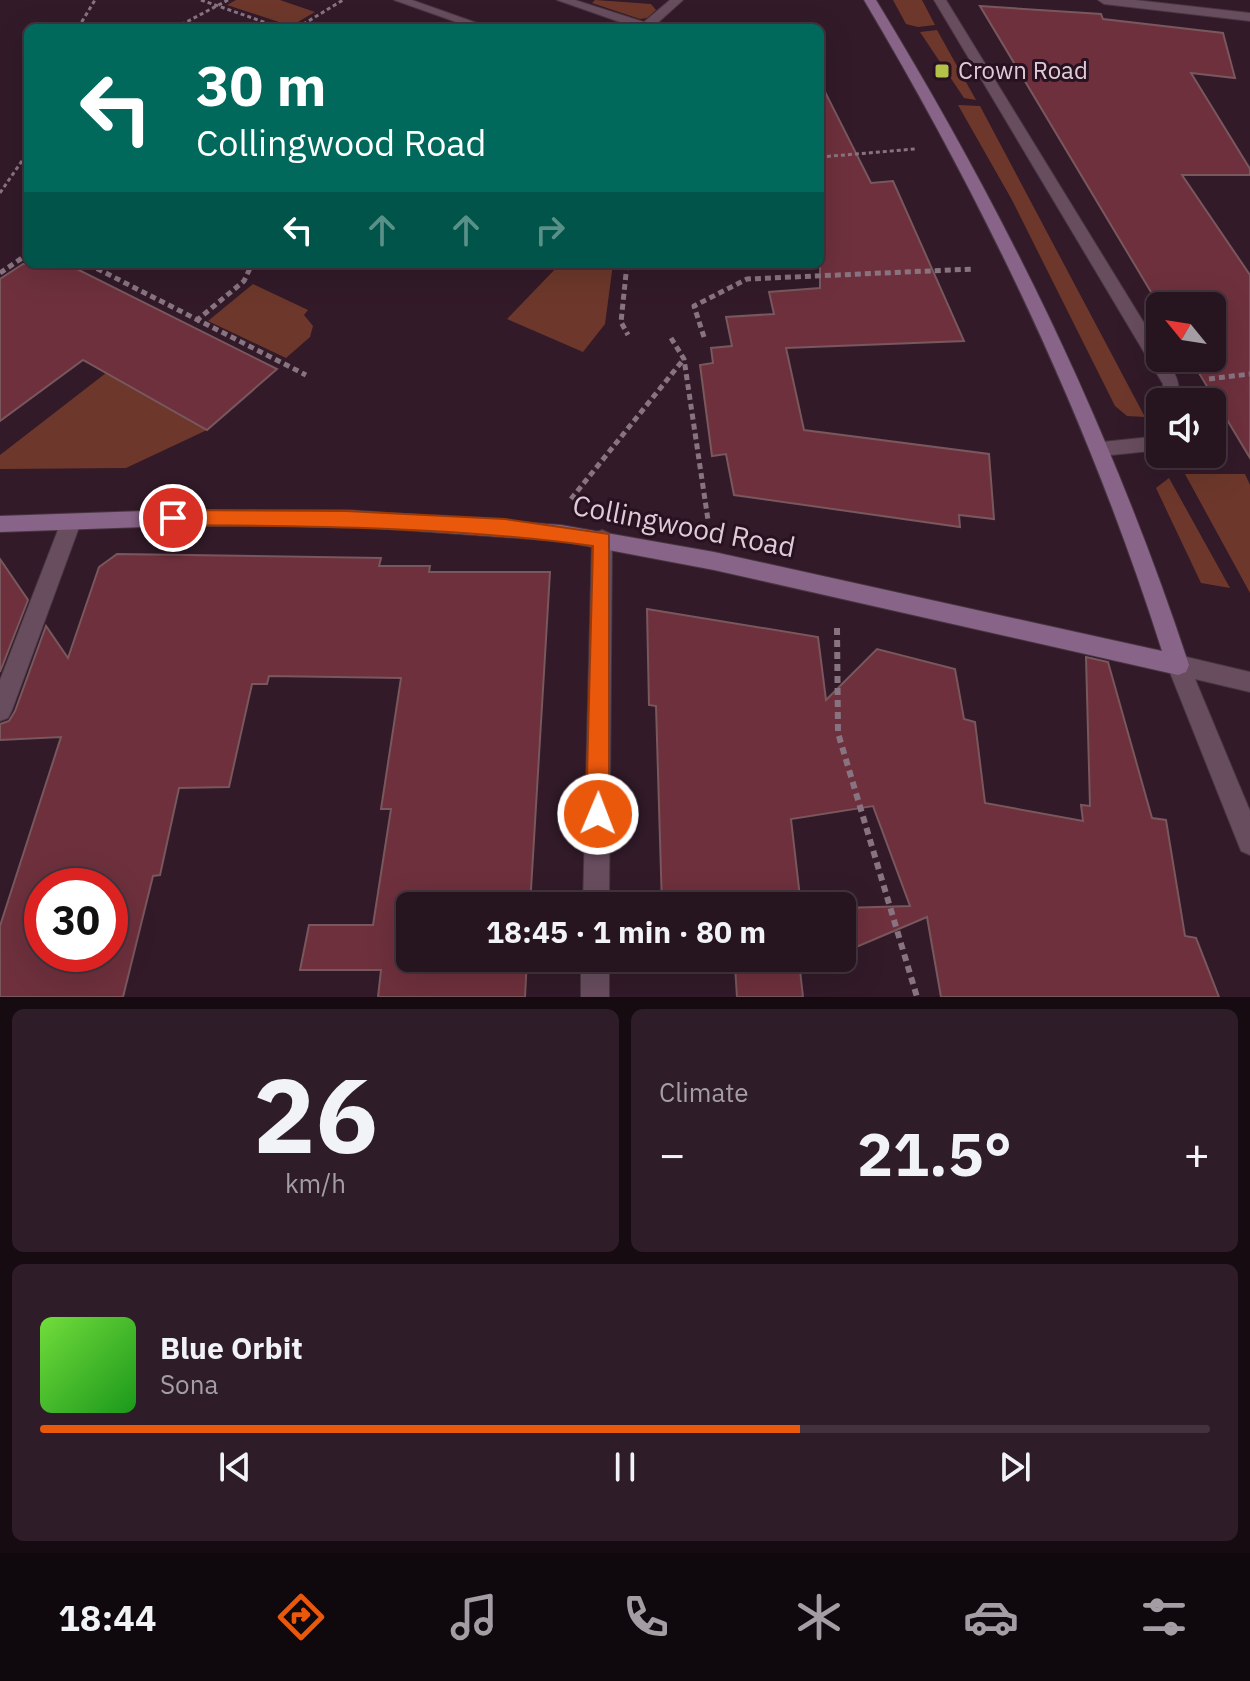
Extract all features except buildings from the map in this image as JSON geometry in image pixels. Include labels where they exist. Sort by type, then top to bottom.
[{"type":"street","points":[[400,0],[473,24]]},
{"type":"street","points":[[563,0],[637,24]]},
{"type":"street","points":[[870,0],[955,145],[1017,267],[1102,449],[1144,555],[1178,665],[1250,842]]},
{"type":"street","points":[[940,0],[1172,384],[1171,388]]},
{"type":"street","points":[[1104,0],[1182,4],[1250,17]]},
{"type":"street","points":[[649,24],[672,1]]},
{"type":"street","points":[[1102,449],[1146,444]]},
{"type":"street","name":"Collingwood Road","points":[[0,524],[173,518],[346,518],[561,533],[837,587],[1250,682]]},
{"type":"street","points":[[0,710],[71,522]]},
{"type":"street","points":[[596,892],[602,539]]},
{"type":"street","points":[[595,972],[595,997]]},
{"type":"path","points":[[80,24],[95,0]]},
{"type":"path","points":[[201,0],[270,24]]},
{"type":"path","points":[[183,24],[228,0]]},
{"type":"path","points":[[304,24],[343,0]]},
{"type":"path","points":[[824,157],[955,145]]},
{"type":"path","points":[[0,193],[24,158]]},
{"type":"path","points":[[0,273],[24,257]]},
{"type":"path","points":[[704,337],[694,306],[747,279],[1017,267]]},
{"type":"path","points":[[97,268],[306,375]]},
{"type":"path","points":[[196,321],[244,281],[250,268]]},
{"type":"path","points":[[627,268],[621,322],[628,335]]},
{"type":"path","points":[[671,338],[684,359],[714,561]]},
{"type":"path","points":[[561,533],[572,496],[684,359]]},
{"type":"path","points":[[837,587],[838,733],[917,997]]},
{"type":"shaded area","points":[[236,0],[280,0],[315,12],[294,24],[285,24],[227,5]]},
{"type":"shaded area","points":[[595,0],[651,4],[656,10],[647,18],[640,19],[592,3]]},
{"type":"shaded area","points":[[893,0],[922,0],[935,25],[918,27],[906,24]]},
{"type":"shaded area","points":[[937,30],[976,100],[964,98],[920,32]]},
{"type":"shaded area","points":[[958,105],[980,106],[1145,417],[1127,416],[1115,406],[1012,200]]},
{"type":"shaded area","points":[[556,268],[612,268],[605,324],[583,352],[507,319]]},
{"type":"shaded area","points":[[253,284],[308,310],[304,315],[313,326],[310,337],[286,358],[208,321]]},
{"type":"shaded area","points":[[106,373],[207,430],[126,468],[0,469],[0,455]]},
{"type":"shaded area","points":[[1185,474],[1245,474],[1250,485],[1250,593]]},
{"type":"shaded area","points":[[1169,478],[1230,588],[1201,583],[1156,488]]},
{"type":"place","name":"Crown Road","points":[[942,71]]},
{"type":"route","points":[[173,518],[346,518],[505,526],[602,539],[598,814]]}]
